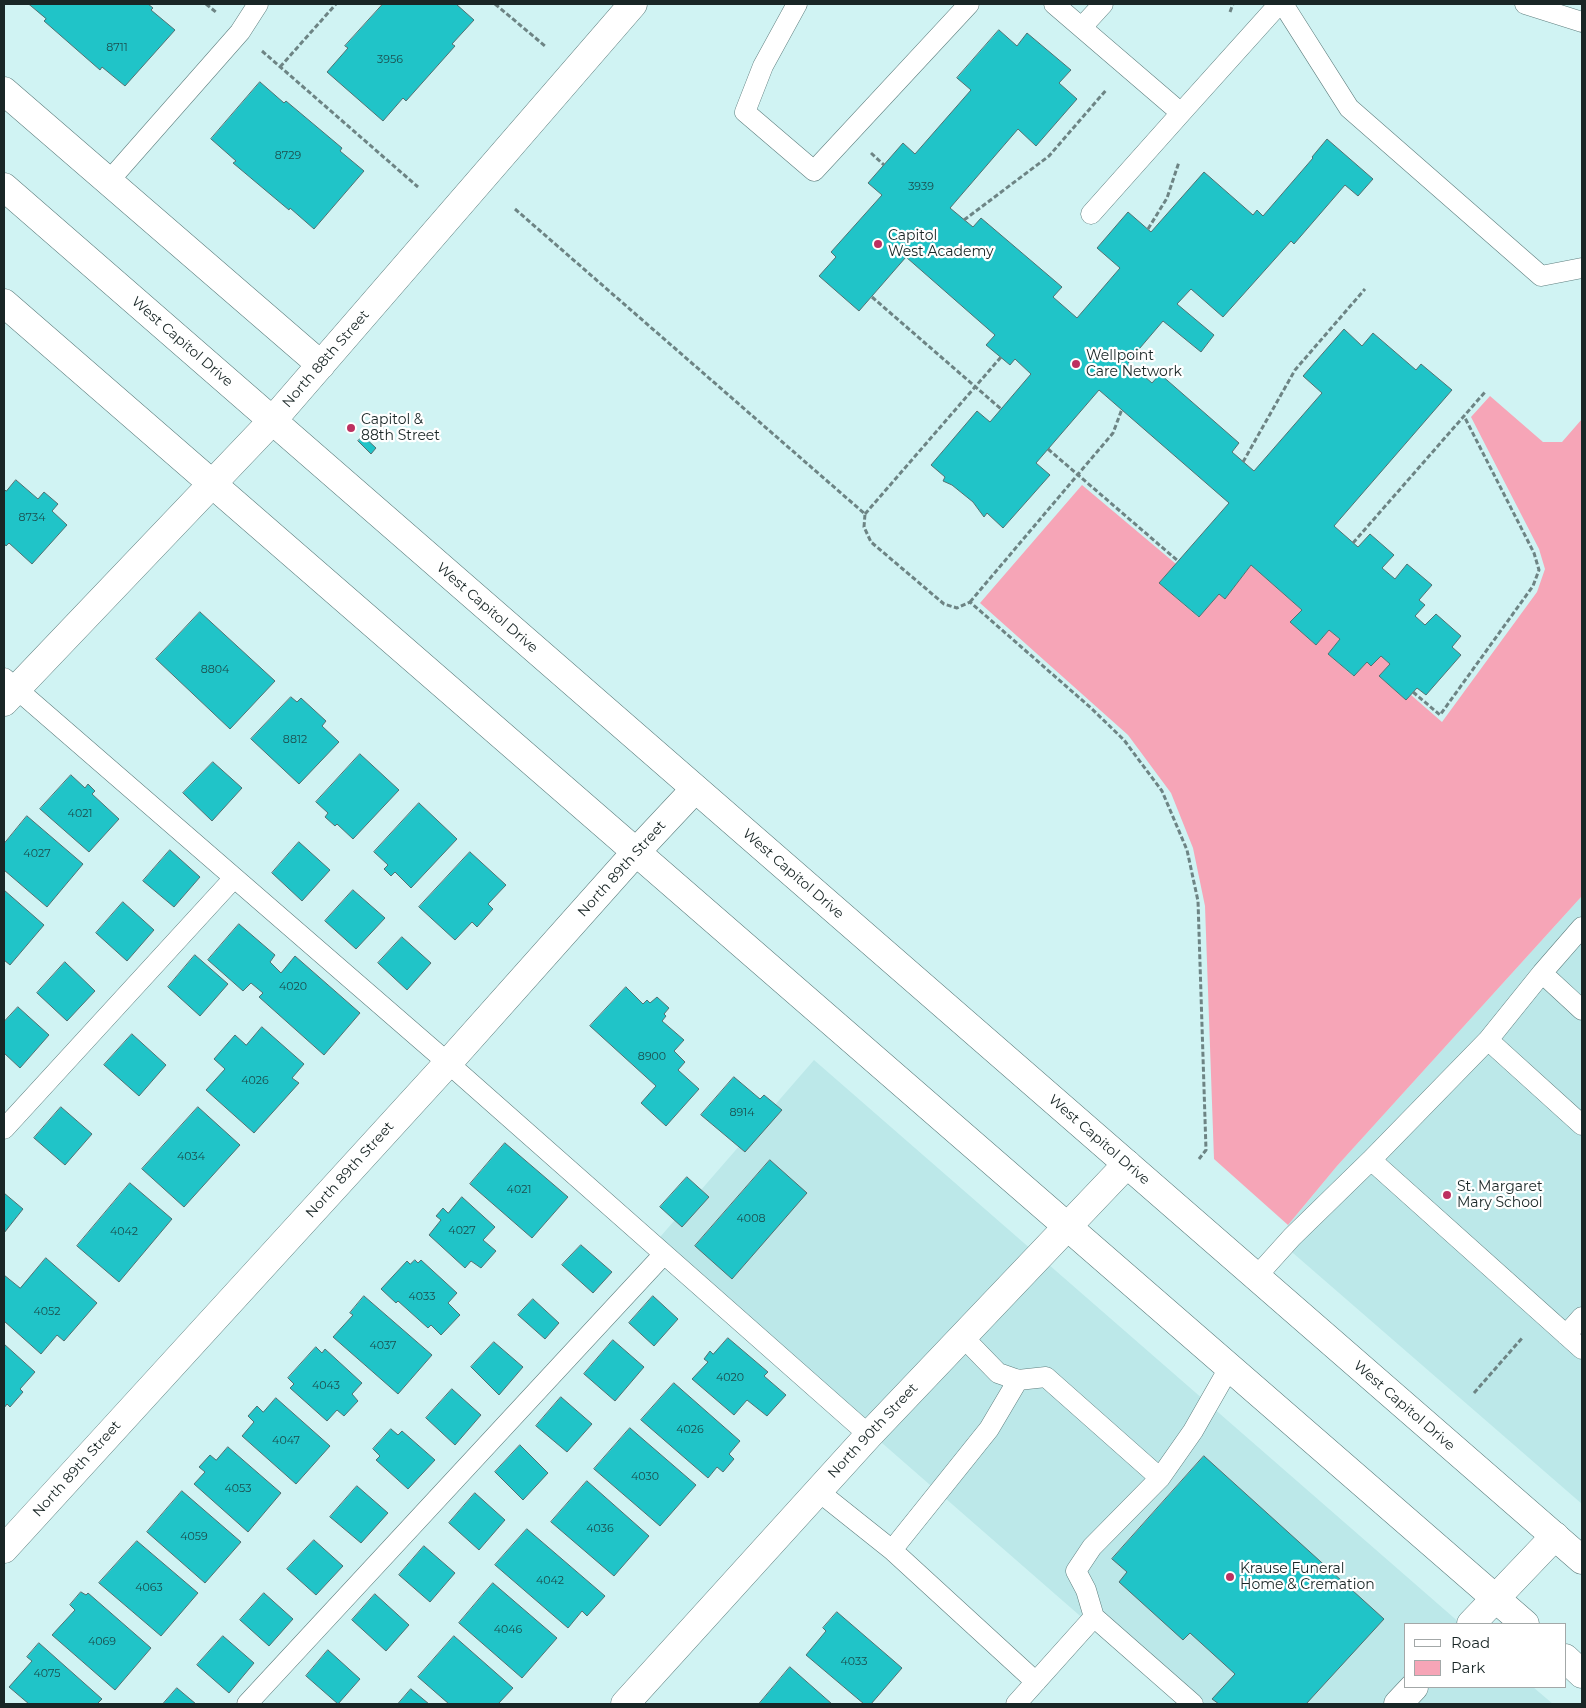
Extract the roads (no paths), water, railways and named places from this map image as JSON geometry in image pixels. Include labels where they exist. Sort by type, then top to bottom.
[{"type":"main road","name":"North 88th Street","points":[[8,689],[272,421],[633,4]]},
{"type":"main road","points":[[4,91],[320,365]]},
{"type":"main road","name":"West Capitol Drive","points":[[4,187],[1582,1560]]},
{"type":"main road","points":[[4,303],[1524,1623]]},
{"type":"main road","name":"North 89th Street","points":[[4,1549],[448,1063],[636,852],[695,789]]},
{"type":"main road","name":"North 90th Street","points":[[625,1704],[869,1435],[1127,1164]]},
{"type":"main road","points":[[1472,1623],[1555,1536]]},
{"type":"main road","points":[[1566,1659],[1582,1674]]},
{"type":"main road","points":[[1398,1704],[1413,1688]]},
{"type":"lane","points":[[108,182],[240,32],[258,4]]},
{"type":"lane","points":[[797,4],[762,66],[745,112],[814,171],[969,4]]},
{"type":"lane","points":[[1054,4],[1181,113]]},
{"type":"lane","points":[[1082,27],[1102,4]]},
{"type":"lane","points":[[1091,214],[1279,4]]},
{"type":"lane","points":[[1283,4],[1349,108],[1541,276],[1582,268]]},
{"type":"lane","points":[[1525,4],[1582,22]]},
{"type":"lane","points":[[8,689],[234,878],[448,1063],[869,1435]]},
{"type":"lane","points":[[4,1129],[234,878]]},
{"type":"lane","points":[[1256,1277],[1292,1237],[1371,1160],[1488,1040],[1582,927]]},
{"type":"lane","points":[[1542,973],[1582,1010]]},
{"type":"lane","points":[[1488,1040],[1582,1125]]},
{"type":"lane","points":[[1371,1160],[1582,1349]]},
{"type":"lane","points":[[247,1704],[664,1254]]},
{"type":"lane","points":[[1566,1334],[1582,1317]]},
{"type":"lane","points":[[962,1336],[998,1373],[1018,1380],[1046,1377],[1160,1478]]},
{"type":"lane","points":[[1193,1704],[1094,1618],[1086,1590],[1076,1571],[1092,1547],[1160,1478],[1193,1430],[1229,1368]]},
{"type":"lane","points":[[892,1550],[988,1428],[1018,1380]]},
{"type":"lane","points":[[818,1491],[892,1550],[1036,1682]]},
{"type":"lane","points":[[1016,1704],[1094,1618]]},
{"type":"place","name":"Capitol West Academy","points":[[878,244]]},
{"type":"place","name":"Wellpoint Care Network","points":[[1076,364]]},
{"type":"place","name":"Capitol & 88th Street","points":[[351,428]]},
{"type":"place","name":"St. Margaret Mary School","points":[[1447,1195]]},
{"type":"place","name":"Krause Funeral Home & Cremation","points":[[1230,1577]]}]
